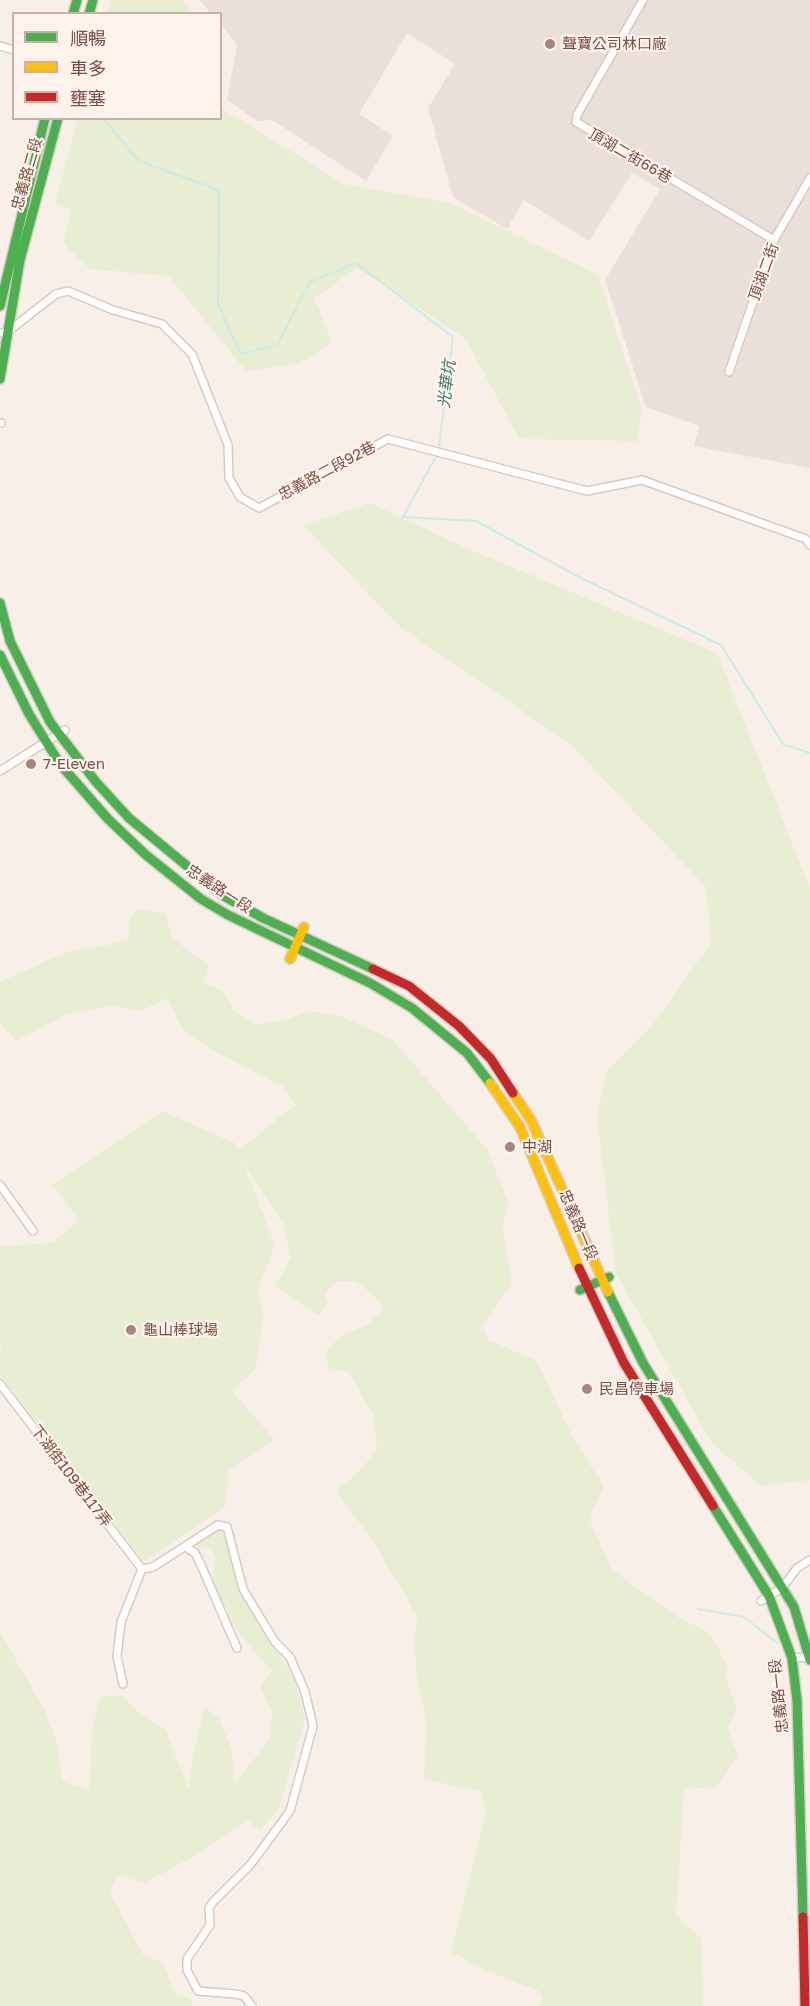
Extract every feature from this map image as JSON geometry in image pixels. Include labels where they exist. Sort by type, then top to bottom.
[{"type":"main road","name":"忠義路二段","points":[[0,306],[45,120]]},
{"type":"main road","name":"忠義路二段","points":[[0,380],[3,333],[33,202],[57,120]]},
{"type":"main road","points":[[0,603],[10,641],[31,686],[42,707],[62,732]]},
{"type":"main road","name":"忠義路一段","points":[[0,655],[45,742],[84,793],[146,855],[201,899],[261,933],[394,995],[434,1024],[467,1053],[504,1101],[520,1127],[584,1288],[648,1405],[765,1598],[792,1658],[797,1700],[805,2006]]},
{"type":"main road","name":"忠義路一段","points":[[62,732],[109,797],[187,868],[242,907],[303,931],[409,986],[479,1045],[508,1083],[531,1120],[655,1383],[783,1587],[802,1626],[810,1658]]},
{"type":"main road","points":[[291,958],[303,931]]},
{"type":"main road","points":[[584,1288],[605,1279]]},
{"type":"street","name":"頂湖二街66巷","points":[[643,0],[576,122],[774,240]]},
{"type":"street","name":"頂湖二街","points":[[729,372],[774,240],[810,178]]},
{"type":"street","name":"忠義路二段92巷","points":[[3,333],[56,294],[68,291],[113,310],[162,324],[192,354],[228,445],[229,478],[240,497],[259,507],[388,439],[587,491],[642,480],[806,539],[810,545]]},
{"type":"street","points":[[0,771],[62,732]]},
{"type":"street","points":[[0,1185],[33,1231]]},
{"type":"street","name":"下湖街109巷117弄","points":[[0,1384],[142,1569]]},
{"type":"street","points":[[123,1684],[117,1656],[121,1622],[142,1569],[153,1567],[218,1525],[227,1527],[243,1589],[276,1642],[290,1657],[305,1692],[313,1726],[290,1811],[251,1864],[213,1902],[210,1908],[210,1925],[187,1959],[187,1970],[198,1991],[244,1996],[252,2006]]},
{"type":"street","points":[[186,1547],[195,1553],[237,1648]]},
{"type":"street","points":[[765,1598],[783,1587],[797,1569],[810,1560]]},
{"type":"street","points":[[792,1658],[810,1658]]},
{"type":"shaded area","points":[[199,0],[810,0],[810,468],[694,446],[699,426],[646,407],[605,280],[660,189],[632,173],[589,241],[524,200],[507,229],[453,197],[428,108],[455,64],[407,33],[359,114],[393,136],[366,181],[272,120],[257,121],[227,100],[237,45],[222,26],[222,12],[210,12]]},
{"type":"green space","points":[[112,0],[182,0],[192,12],[108,12]]},
{"type":"green space","points":[[222,109],[344,184],[450,203],[598,275],[642,411],[637,441],[519,439],[466,339],[357,268],[314,298],[332,343],[298,364],[246,371],[169,276],[90,269],[64,244],[71,210],[55,203],[78,120],[222,120]]},
{"type":"green space","points":[[370,503],[466,548],[717,653],[810,889],[810,1480],[761,1486],[711,1442],[616,1273],[597,1116],[607,1071],[654,1023],[711,943],[706,887],[570,744],[398,625],[303,525]]},
{"type":"green space","points":[[139,909],[165,913],[172,936],[188,951],[209,964],[202,983],[223,991],[233,1009],[253,1025],[315,1012],[340,1016],[393,1040],[488,1151],[509,1205],[502,1225],[512,1284],[482,1325],[488,1340],[536,1360],[575,1442],[604,1486],[589,1518],[611,1569],[679,1618],[710,1633],[728,1667],[725,1675],[737,1709],[727,1728],[738,1756],[716,1787],[684,1789],[676,1916],[701,1938],[703,2006],[538,2006],[543,2000],[539,1991],[487,1971],[451,1952],[486,1813],[482,1792],[424,1779],[427,1722],[418,1685],[414,1642],[418,1616],[373,1542],[337,1491],[361,1470],[377,1448],[373,1415],[349,1372],[328,1368],[326,1351],[341,1336],[368,1325],[383,1309],[372,1294],[356,1281],[337,1281],[324,1293],[328,1303],[318,1316],[275,1286],[291,1258],[283,1224],[243,1162],[275,1245],[258,1290],[263,1317],[256,1368],[233,1392],[274,1439],[229,1470],[225,1507],[144,1562],[0,1375],[0,1355],[3,1349],[0,1344],[0,1246],[53,1243],[78,1220],[53,1184],[162,1111],[235,1143],[238,1151],[296,1104],[282,1086],[210,1049],[183,1030],[168,998],[141,1011],[109,1006],[65,1015],[16,1041],[0,1023],[0,982],[69,951],[108,945],[128,939],[130,916]]},
{"type":"green space","points":[[220,1528],[229,1540],[240,1592],[294,1678],[305,1719],[279,1808],[260,1831],[247,1819],[200,1853],[144,1883],[118,1875],[110,1893],[143,1955],[162,1962],[175,1994],[190,1998],[193,2006],[0,2006],[0,1632],[45,1711],[58,1746],[62,1781],[90,1791],[92,1728],[101,1697],[120,1695],[139,1713],[165,1729],[189,1790],[193,1756],[205,1707],[219,1719],[232,1750],[234,1784],[270,1739],[272,1712],[260,1685],[272,1671],[240,1635],[212,1584],[216,1558],[211,1547],[198,1550],[196,1542]]},
{"type":"waterway","name":"光華坑","points":[[104,120],[139,161],[219,190],[218,305],[241,354],[277,345],[310,282],[356,263],[453,337],[438,453],[403,517],[476,521],[581,578],[721,645],[783,744],[810,753]]},
{"type":"waterway","points":[[698,1609],[744,1617],[777,1643]]},
{"type":"traffic: fast","points":[[74,12],[77,0]]},
{"type":"traffic: fast","points":[[90,12],[93,0]]},
{"type":"traffic: fast","points":[[0,306],[45,120]]},
{"type":"traffic: fast","points":[[0,379],[20,260],[57,120]]},
{"type":"traffic: fast","points":[[0,603],[10,641],[50,722],[96,782],[129,818],[222,895],[263,918],[373,969]]},
{"type":"traffic: fast","points":[[0,655],[29,714],[60,764],[108,819],[146,855],[201,899],[228,915],[370,983],[412,1008],[467,1053],[490,1083]]},
{"type":"traffic: fast","points":[[580,1290],[609,1277]]},
{"type":"traffic: fast","points":[[608,1292],[643,1363],[794,1607],[810,1660]]},
{"type":"traffic: fast","points":[[713,1506],[769,1596],[792,1658],[797,1700],[803,1917]]},
{"type":"traffic: slow","points":[[290,959],[304,927]]},
{"type":"traffic: slow","points":[[490,1083],[520,1127],[579,1268]]},
{"type":"traffic: slow","points":[[513,1093],[531,1120],[608,1292]]},
{"type":"traffic: jam","points":[[373,969],[409,986],[459,1026],[491,1059],[513,1093]]},
{"type":"traffic: jam","points":[[579,1268],[624,1363],[713,1506]]},
{"type":"traffic: jam","points":[[803,1917],[805,2006]]},
{"type":"place","name":"聲寶公司林口廠","points":[[550,44]]},
{"type":"place","name":"7-Eleven","points":[[31,764]]},
{"type":"place","name":"中湖","points":[[510,1147]]},
{"type":"place","name":"龜山棒球場","points":[[131,1330]]},
{"type":"place","name":"民昌停車場","points":[[587,1389]]}]
